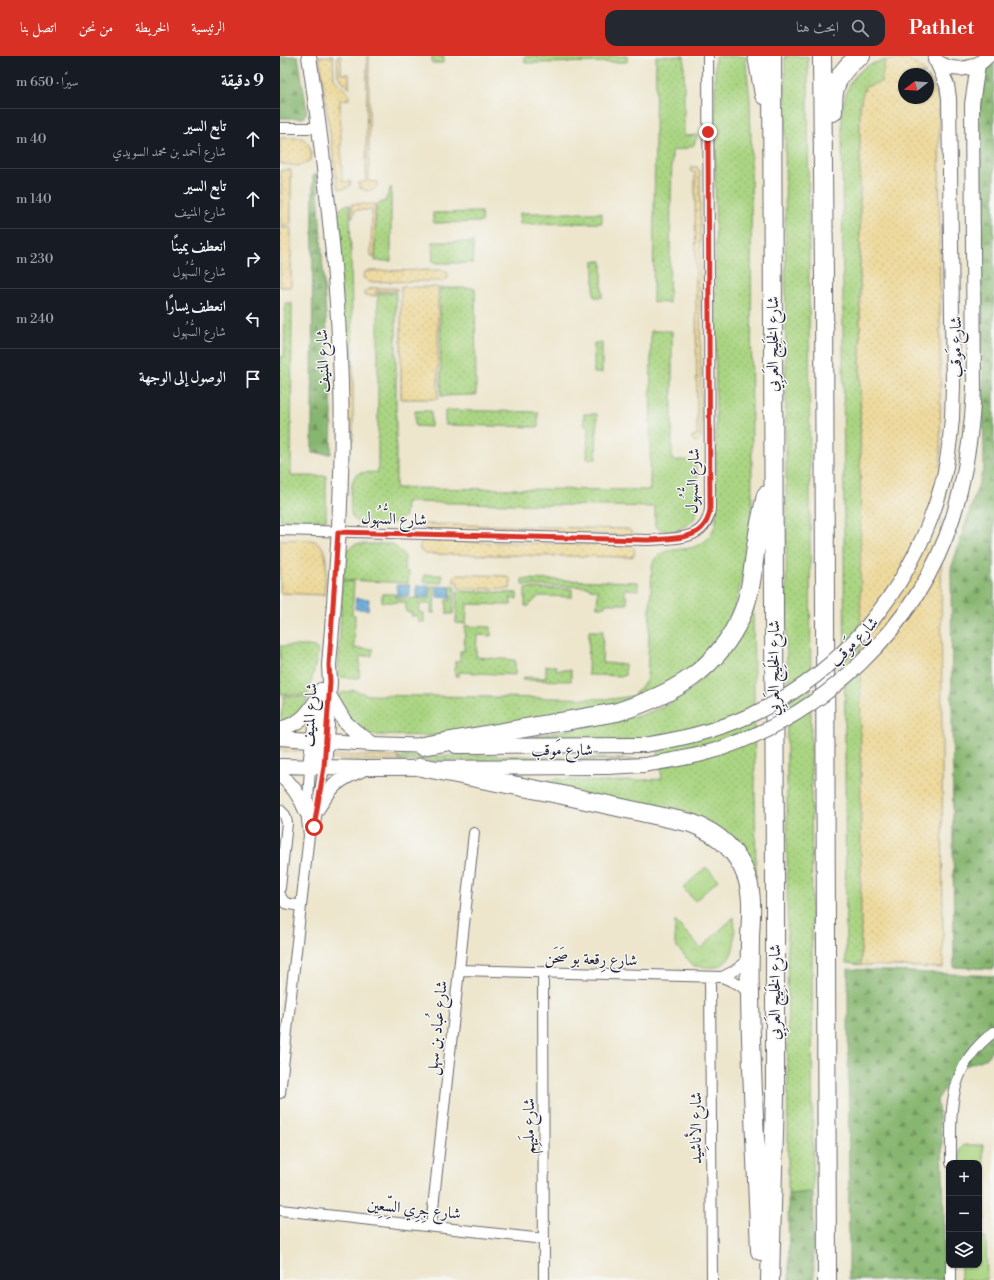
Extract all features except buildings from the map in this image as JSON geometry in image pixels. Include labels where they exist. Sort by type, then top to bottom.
[{"type":"highway","points":[[757,56],[772,145]]},
{"type":"highway","name":"شارع الخَلِيج العَربِي","points":[[770,1280],[775,1096],[772,56]]},
{"type":"highway","points":[[822,56],[827,1280]]},
{"type":"highway","points":[[824,276],[829,250],[834,93],[836,84],[843,74],[853,61],[861,56]]},
{"type":"highway","points":[[422,746],[617,712],[644,704],[669,692],[690,679],[712,660],[729,638],[742,614],[750,586],[757,539],[774,459]]},
{"type":"highway","points":[[421,767],[558,794],[691,823],[702,827],[716,836],[726,844],[736,856],[748,880],[750,907],[750,995],[761,1280]]},
{"type":"main road","name":"شارع المنيف","points":[[309,56],[320,128],[332,234],[341,382],[341,460],[338,532],[329,665],[317,767]]},
{"type":"main road","points":[[934,59],[947,67],[957,69],[968,68],[983,60]]},
{"type":"main road","name":"شارع مَوقب","points":[[280,738],[422,746],[644,745],[676,740],[707,732],[738,721],[767,707],[795,690],[821,671],[855,640],[888,601],[906,573],[921,544],[933,514],[949,451],[953,386],[949,98],[943,74],[934,59]]},
{"type":"main road","name":"شارع مَوقب","points":[[280,766],[365,768],[599,767],[644,764],[679,759],[712,751],[751,736],[776,724],[806,707],[860,664],[884,638],[905,611],[924,582],[940,551],[952,519],[962,485],[969,451],[974,389],[972,104],[983,60]]},
{"type":"main road","points":[[280,729],[294,724],[302,719],[325,694],[344,722],[373,744]]},
{"type":"main road","points":[[280,775],[292,785],[312,811],[335,784],[346,776],[365,768]]},
{"type":"street","name":"شارع السُّهُول","points":[[280,530],[646,540],[684,537],[695,534],[703,526],[709,516],[710,509],[708,56]]},
{"type":"street","points":[[280,128],[320,128]]},
{"type":"street","points":[[280,1093],[309,835],[307,825],[312,811],[317,767]]},
{"type":"street","points":[[312,811],[317,767]]},
{"type":"street","points":[[280,810],[285,815],[287,823],[280,888]]},
{"type":"street","name":"شارع عُباد بن سهل","points":[[431,1226],[474,833]]},
{"type":"street","points":[[280,896],[285,903],[301,906]]},
{"type":"street","name":"شارع رِقعة بو صَحَن","points":[[722,977],[750,960]]},
{"type":"street","name":"شارع رِقعة بو صَحَن","points":[[459,970],[722,977],[740,985],[750,995]]},
{"type":"street","name":"شارع ملَيهِم","points":[[543,972],[544,1280]]},
{"type":"street","name":"شارع الأناشِيد","points":[[710,977],[712,1280]]},
{"type":"street","points":[[951,1160],[952,1107],[958,1077],[972,1053],[981,1042],[994,1032]]},
{"type":"street","name":"شارع جِرِي السِّعِين","points":[[280,1210],[544,1239]]},
{"type":"street","points":[[951,1268],[951,1280]]},
{"type":"green space","points":[[280,56],[298,56],[307,111],[304,118],[280,118]]},
{"type":"green space","points":[[432,56],[444,56],[443,63],[432,63]]},
{"type":"green space","points":[[525,56],[627,56],[627,62],[525,63]]},
{"type":"green space","points":[[656,56],[684,56],[684,136],[697,135],[694,145],[672,151],[669,303],[653,302]]},
{"type":"green space","points":[[715,56],[745,56],[750,99],[751,139],[752,506],[746,558],[737,600],[722,636],[681,678],[642,703],[436,736],[372,735],[354,727],[337,702],[339,694],[354,690],[369,695],[612,699],[633,696],[647,680],[652,566],[655,559],[660,554],[667,551],[690,548],[704,542],[710,536],[716,524]]},
{"type":"green space","points":[[785,56],[808,56],[813,1192],[788,1194]]},
{"type":"green space","points":[[885,60],[881,82],[865,87],[860,104],[861,965],[846,963],[842,111],[848,87],[859,72],[874,63]]},
{"type":"green space","points":[[994,64],[994,969],[954,967],[951,569],[984,467],[979,88],[987,70]]},
{"type":"green space","points":[[317,174],[332,412],[331,454],[312,453],[313,176]]},
{"type":"green space","points":[[391,187],[391,261],[375,261],[376,205],[385,201]]},
{"type":"green space","points":[[345,205],[350,205],[353,366],[344,366],[336,222],[338,213]]},
{"type":"green space","points":[[481,212],[482,222],[433,223],[433,213]]},
{"type":"green space","points":[[520,213],[602,213],[602,223],[520,224]]},
{"type":"green space","points":[[432,242],[473,242],[473,263],[433,263]]},
{"type":"green space","points":[[594,261],[602,261],[602,297],[594,297]]},
{"type":"green space","points":[[440,288],[475,288],[476,395],[441,396]]},
{"type":"green space","points":[[378,293],[396,293],[396,488],[650,490],[651,331],[672,331],[672,460],[688,461],[696,466],[698,498],[694,519],[688,525],[680,529],[668,531],[655,526],[655,507],[406,502],[405,516],[399,520],[383,525],[359,524],[354,520],[351,514],[351,494],[354,478],[356,475],[361,473],[378,472]]},
{"type":"green space","points":[[285,303],[292,303],[291,476],[326,476],[326,520],[280,520],[280,357],[284,357]]},
{"type":"green space","points":[[594,343],[602,343],[602,373],[594,373]]},
{"type":"green space","points":[[445,410],[538,412],[538,427],[445,425]]},
{"type":"green space","points":[[415,411],[431,411],[431,427],[415,426]]},
{"type":"green space","points":[[584,414],[597,414],[596,459],[587,459],[588,425],[584,425]]},
{"type":"green space","points":[[355,544],[393,544],[405,556],[404,571],[409,572],[408,583],[343,580],[344,553]]},
{"type":"green space","points":[[424,575],[442,575],[442,583],[424,582]]},
{"type":"green space","points":[[522,579],[638,582],[638,590],[625,589],[627,604],[605,604],[605,607],[597,607],[598,590],[590,589],[590,587],[522,585]]},
{"type":"green space","points":[[342,581],[354,582],[352,614],[355,615],[354,648],[373,649],[372,656],[360,656],[359,678],[338,677]]},
{"type":"green space","points":[[431,586],[435,586],[434,613],[431,613],[431,604],[420,604],[419,613],[424,613],[424,622],[418,622],[418,616],[411,616],[412,613],[406,612],[406,602],[382,602],[382,594],[395,594],[396,598],[430,599]]},
{"type":"green space","points":[[451,586],[455,586],[453,614],[447,614],[446,600],[451,600]]},
{"type":"green space","points":[[525,588],[572,589],[572,597],[539,596],[529,606],[525,606]]},
{"type":"green space","points":[[457,591],[517,593],[517,599],[511,598],[511,605],[467,604],[466,624],[456,623]]},
{"type":"green space","points":[[753,600],[756,878],[731,840],[533,782],[558,779],[602,782],[662,779],[656,738],[611,742],[532,737],[639,716],[663,707],[689,692],[715,665]]},
{"type":"green space","points":[[465,626],[491,627],[491,636],[477,635],[476,657],[515,660],[515,675],[459,672],[459,676],[455,676],[455,661],[460,661],[460,651],[464,651]]},
{"type":"green space","points":[[589,631],[603,631],[602,663],[625,664],[625,676],[588,675]]},
{"type":"green space","points":[[280,646],[309,646],[317,649],[318,654],[308,695],[280,694]]},
{"type":"green space","points":[[546,666],[556,666],[556,670],[571,670],[571,681],[522,680],[523,677],[546,678]]},
{"type":"green space","points":[[284,696],[308,697],[302,714],[284,726],[281,717]]},
{"type":"green space","points":[[488,755],[653,760],[398,761],[398,757]]},
{"type":"green space","points":[[706,867],[718,880],[695,901],[683,888]]},
{"type":"green space","points":[[734,917],[734,946],[732,953],[723,964],[716,967],[694,966],[675,945],[675,921],[701,948]]},
{"type":"green space","points":[[848,969],[994,976],[994,1045],[987,1058],[957,1069],[937,1100],[942,1140],[944,1280],[849,1280]]},
{"type":"green space","points":[[964,1145],[983,1145],[985,1219],[982,1221],[982,1160],[960,1160],[960,1150]]},
{"type":"green space","points":[[813,1192],[814,1280],[789,1280],[788,1194]]},
{"type":"green space","points":[[982,1238],[986,1238],[987,1280],[961,1280],[961,1268],[982,1268]]},
{"type":"sand","points":[[319,56],[333,56],[334,79],[349,94],[349,99],[340,100],[342,181],[351,182],[350,186],[344,189],[338,188]]},
{"type":"sand","points":[[337,56],[341,56],[341,74],[349,74],[349,88],[338,76]]},
{"type":"sand","points":[[367,56],[369,56],[369,181],[378,182],[377,186],[367,191],[360,188],[358,183],[366,181]]},
{"type":"sand","points":[[907,59],[921,68],[898,68],[898,104],[934,104],[934,88],[939,106],[943,968],[861,965],[860,104],[865,87],[881,82],[885,60]]},
{"type":"sand","points":[[280,138],[303,138],[310,148],[311,159],[296,166],[280,164]]},
{"type":"sand","points":[[692,167],[697,167],[700,172],[701,438],[696,441],[691,438],[697,435],[695,173],[690,171]]},
{"type":"sand","points":[[281,170],[291,170],[291,225],[281,225]]},
{"type":"sand","points":[[352,204],[375,204],[375,257],[371,257],[372,210],[356,210],[352,218]]},
{"type":"sand","points":[[280,228],[291,228],[291,287],[280,287]]},
{"type":"sand","points":[[443,270],[447,272],[448,276],[447,279],[443,281],[368,282],[363,277],[365,272],[368,271]]},
{"type":"sand","points":[[401,287],[438,287],[438,399],[401,399]]},
{"type":"sand","points":[[372,288],[397,288],[397,291],[376,291],[376,296],[364,295],[364,292]]},
{"type":"sand","points":[[344,366],[353,366],[353,441],[349,445],[348,445]]},
{"type":"sand","points":[[422,525],[628,529],[631,531],[630,535],[423,530]]},
{"type":"sand","points":[[297,539],[314,541],[320,544],[323,549],[326,564],[324,595],[280,593],[280,540]]},
{"type":"sand","points":[[425,541],[630,545],[635,551],[633,556],[630,557],[425,554],[420,550],[420,547]]},
{"type":"sand","points":[[458,574],[506,576],[511,580],[510,589],[458,588],[458,582],[454,582],[454,577]]},
{"type":"sand","points":[[331,712],[351,738],[328,736]]},
{"type":"sand","points":[[310,720],[309,735],[287,734]]},
{"type":"sand","points":[[280,747],[297,748],[298,750],[297,752],[280,751]]},
{"type":"sand","points":[[332,755],[398,757],[400,760],[332,759],[330,758]]},
{"type":"water","points":[[397,585],[410,585],[410,596],[397,596]]},
{"type":"water","points":[[416,586],[429,586],[429,597],[416,597]]},
{"type":"water","points":[[437,586],[450,587],[450,598],[437,597]]},
{"type":"water","points":[[356,598],[369,599],[368,610],[355,609]]},
{"type":"route","points":[[314,827],[324,767],[338,532],[646,540],[690,536],[700,530],[707,521],[710,509],[708,132]]}]
